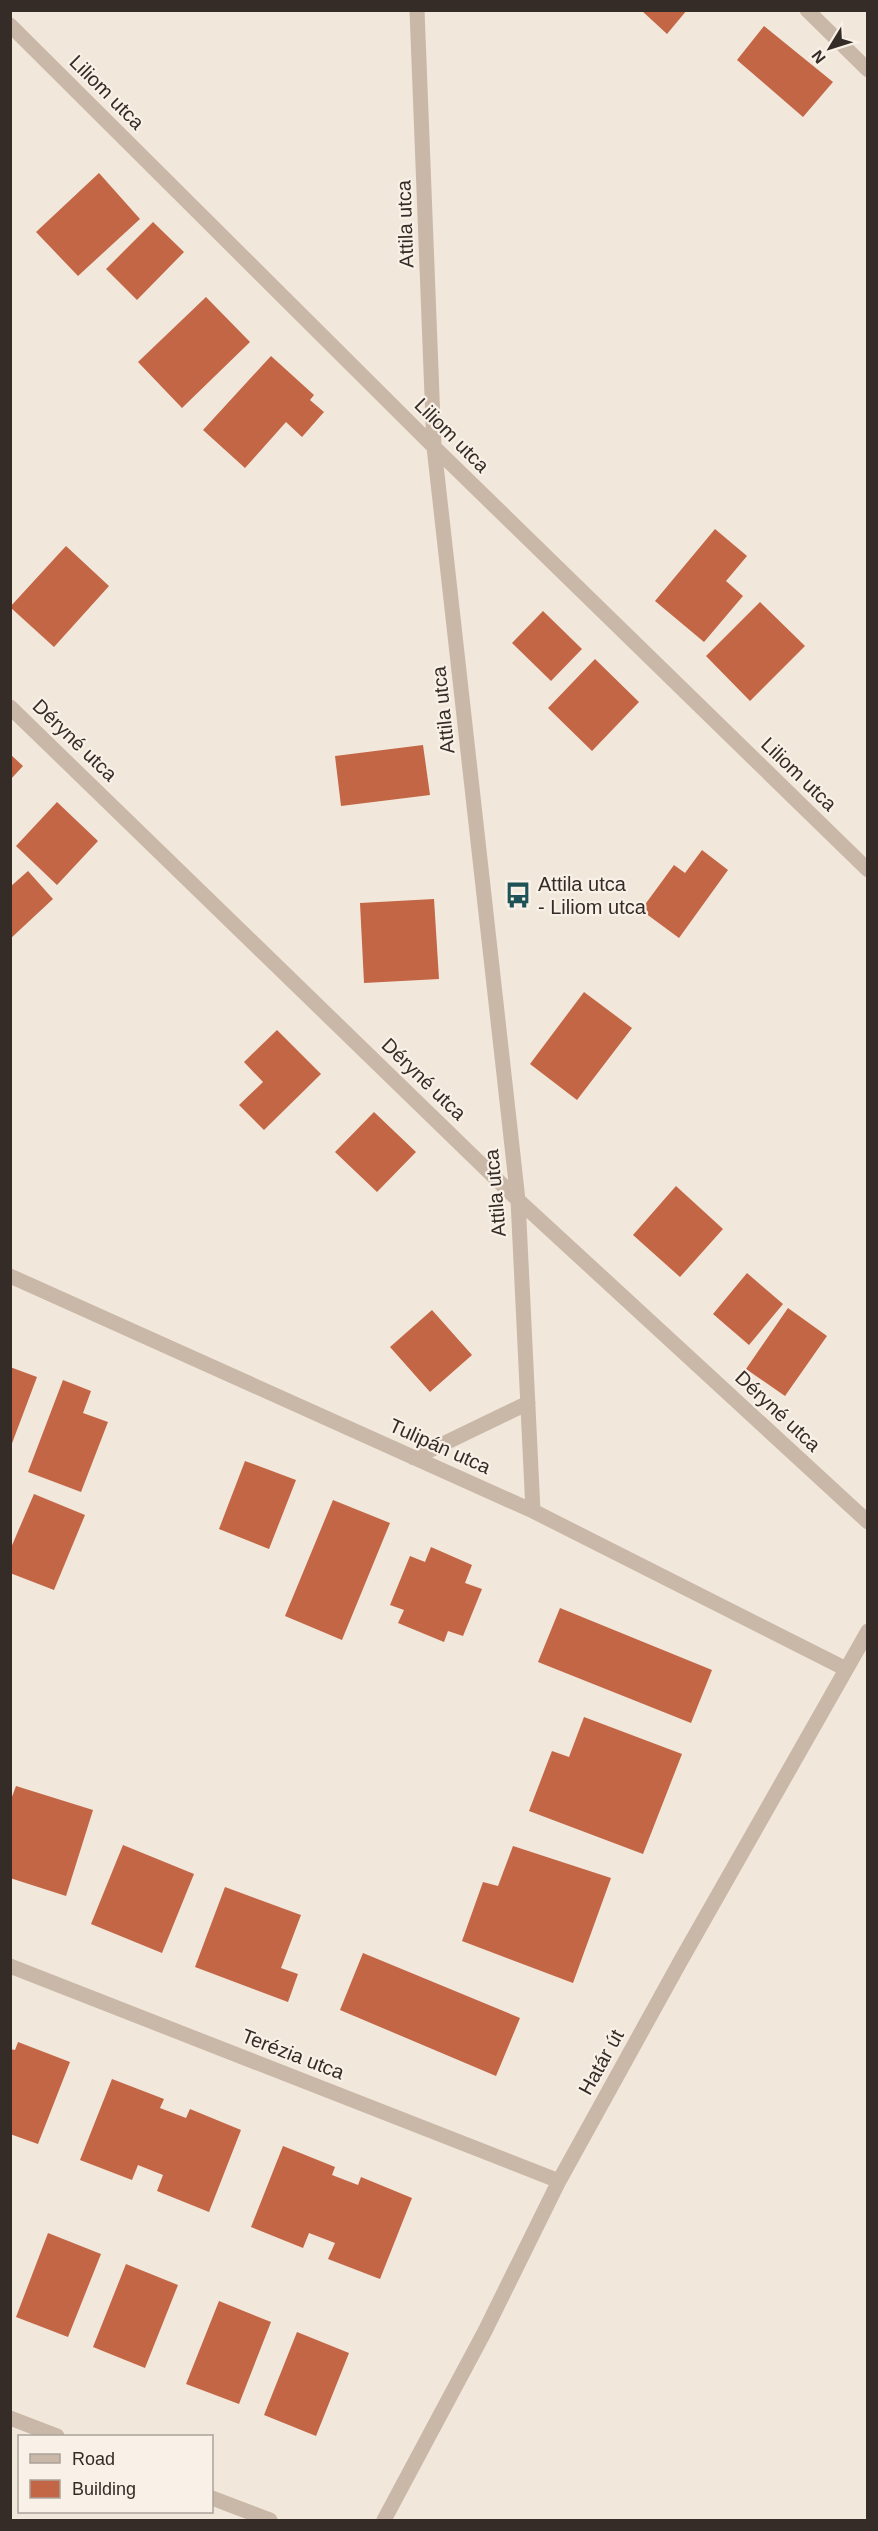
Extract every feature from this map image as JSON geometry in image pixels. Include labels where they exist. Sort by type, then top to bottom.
[{"type":"street","name":"Attila utca","points":[[417,10],[434,447],[518,1200],[533,1511]]},
{"type":"street","points":[[807,10],[867,70]]},
{"type":"street","name":"Liliom utca","points":[[10,26],[434,447],[867,870]]},
{"type":"street","name":"Déryné utca","points":[[10,707],[518,1200],[867,1522]]},
{"type":"street","name":"Tulipán utca","points":[[10,1276],[533,1511],[846,1669]]},
{"type":"street","points":[[414,1458],[528,1403]]},
{"type":"street","name":"Határ út","points":[[384,2520],[485,2331],[559,2181],[867,1631]]},
{"type":"street","name":"Terézia utca","points":[[10,1966],[559,2181]]},
{"type":"street","points":[[10,2418],[54,2435]]},
{"type":"street","points":[[213,2498],[270,2520]]},
{"type":"building","points":[[641,10],[687,10],[667,34]]},
{"type":"building","points":[[764,26],[833,82],[803,117],[737,60]]},
{"type":"building","points":[[99,173],[140,219],[78,276],[36,232]]},
{"type":"building","points":[[153,222],[184,252],[137,300],[106,269]]},
{"type":"building","points":[[206,297],[250,342],[182,408],[138,362]]},
{"type":"building","points":[[271,356],[314,395],[310,400],[324,412],[302,437],[286,422],[245,468],[203,430]]},
{"type":"building","points":[[715,529],[747,556],[726,581],[743,596],[704,642],[655,601]]},
{"type":"building","points":[[66,546],[109,586],[54,647],[10,607]]},
{"type":"building","points":[[760,602],[805,646],[750,701],[706,656]]},
{"type":"building","points":[[543,611],[582,649],[551,681],[512,643]]},
{"type":"building","points":[[595,659],[639,702],[592,751],[548,708]]},
{"type":"building","points":[[423,745],[430,795],[341,806],[335,756]]},
{"type":"building","points":[[10,754],[23,766],[10,780]]},
{"type":"building","points":[[57,802],[98,841],[57,885],[16,846]]},
{"type":"building","points":[[702,850],[728,870],[679,938],[641,910],[674,865],[685,873]]},
{"type":"building","points":[[28,871],[53,899],[10,939],[10,887]]},
{"type":"building","points":[[434,899],[439,979],[364,983],[360,903]]},
{"type":"building","points":[[584,992],[632,1028],[577,1100],[530,1064]]},
{"type":"building","points":[[277,1030],[321,1074],[264,1130],[239,1105],[263,1082],[244,1062]]},
{"type":"building","points":[[374,1112],[416,1152],[377,1192],[335,1152]]},
{"type":"building","points":[[676,1186],[723,1229],[680,1277],[633,1235]]},
{"type":"building","points":[[747,1273],[783,1304],[749,1345],[713,1314]]},
{"type":"building","points":[[788,1308],[827,1336],[785,1396],[746,1369]]},
{"type":"building","points":[[432,1310],[472,1355],[430,1392],[390,1347]]},
{"type":"building","points":[[10,1367],[37,1377],[11,1446],[10,1446]]},
{"type":"building","points":[[63,1380],[91,1391],[83,1413],[108,1422],[81,1492],[28,1472]]},
{"type":"building","points":[[245,1461],[296,1480],[269,1549],[219,1529]]},
{"type":"building","points":[[34,1494],[85,1515],[54,1590],[10,1573],[10,1550]]},
{"type":"building","points":[[333,1500],[390,1523],[342,1640],[285,1616]]},
{"type":"building","points":[[431,1547],[472,1565],[465,1583],[482,1589],[463,1636],[448,1631],[444,1642],[398,1623],[404,1610],[390,1605],[410,1556],[425,1562]]},
{"type":"building","points":[[560,1608],[712,1670],[691,1723],[538,1662]]},
{"type":"building","points":[[584,1717],[682,1754],[643,1854],[529,1811],[552,1751],[569,1757]]},
{"type":"building","points":[[16,1786],[93,1810],[66,1896],[10,1878],[10,1802]]},
{"type":"building","points":[[123,1845],[194,1874],[162,1953],[91,1924]]},
{"type":"building","points":[[513,1846],[611,1878],[573,1983],[462,1941],[483,1882],[498,1886]]},
{"type":"building","points":[[225,1887],[301,1915],[281,1968],[298,1974],[288,2002],[195,1967]]},
{"type":"building","points":[[363,1953],[520,2018],[496,2076],[340,2010]]},
{"type":"building","points":[[18,2042],[70,2062],[38,2144],[10,2134],[10,2049],[15,2050]]},
{"type":"building","points":[[112,2079],[164,2099],[160,2108],[186,2118],[190,2109],[241,2130],[209,2212],[157,2191],[163,2175],[138,2165],[132,2180],[80,2160]]},
{"type":"building","points":[[283,2146],[335,2167],[332,2175],[358,2185],[361,2177],[412,2198],[380,2279],[328,2259],[335,2243],[309,2233],[303,2248],[251,2227]]},
{"type":"building","points":[[48,2233],[101,2254],[68,2337],[16,2317]]},
{"type":"building","points":[[126,2264],[178,2285],[145,2368],[93,2347]]},
{"type":"building","points":[[219,2301],[271,2322],[239,2404],[186,2384]]},
{"type":"building","points":[[297,2332],[349,2353],[316,2436],[264,2415]]},
{"type":"place","name":"Attila utca - Liliom utca","points":[[518,895]]}]
